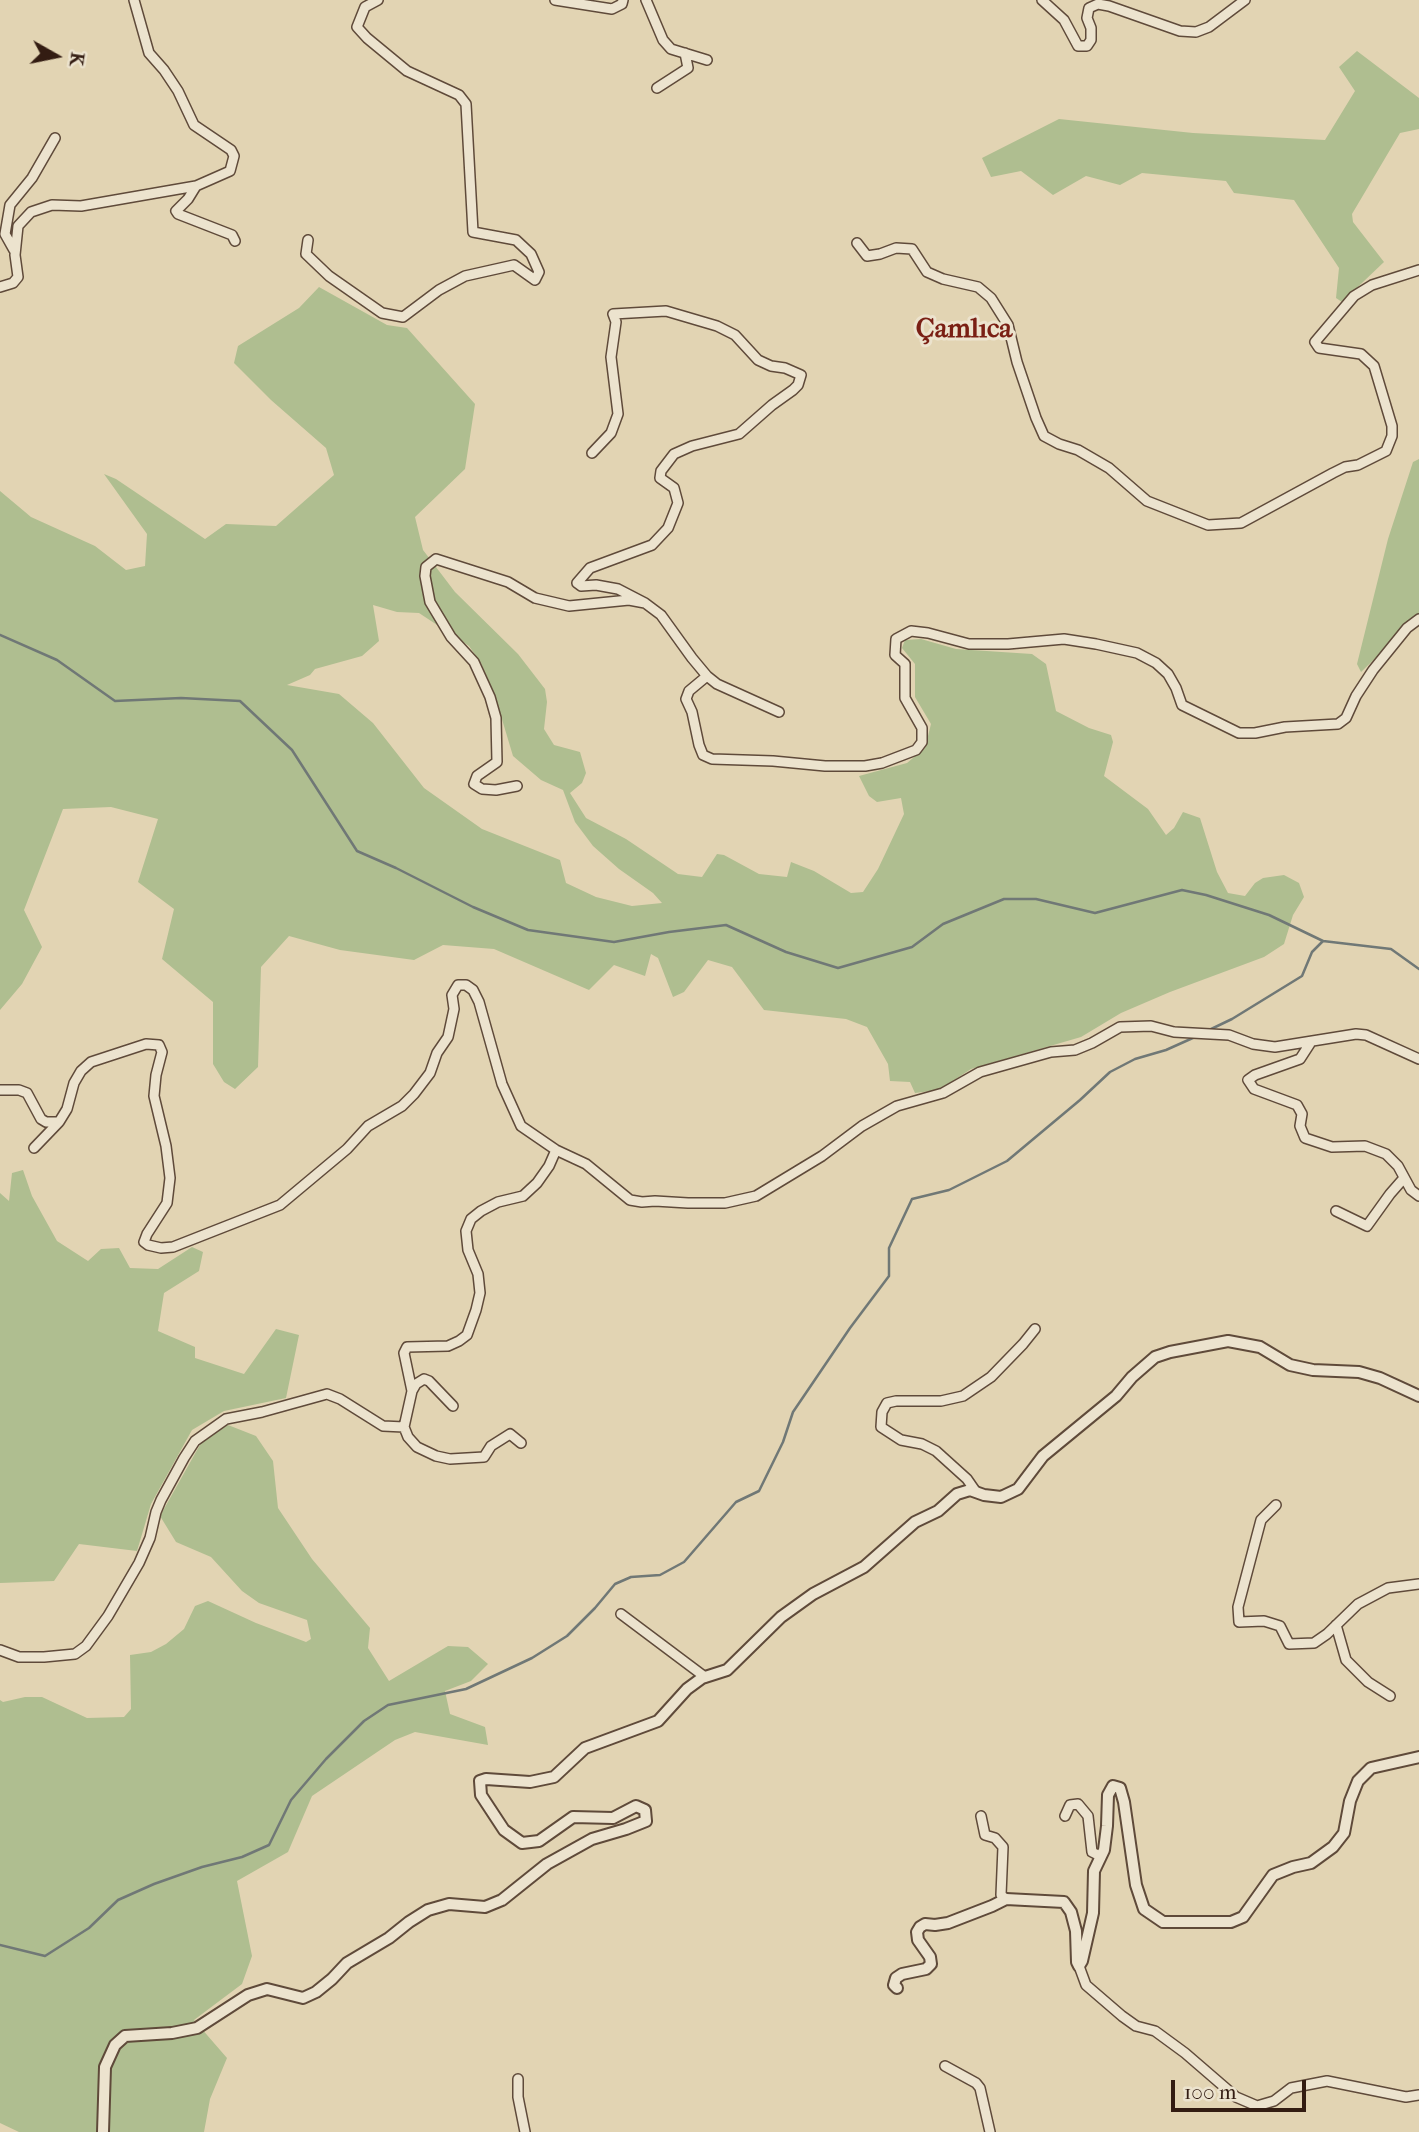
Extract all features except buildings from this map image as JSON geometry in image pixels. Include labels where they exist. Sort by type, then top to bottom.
[{"type":"street","points":[[0,287],[13,283],[18,276],[15,251],[18,226],[31,212],[52,205],[81,206],[196,186],[230,171],[234,156],[231,150],[194,125],[178,91],[149,53],[134,0]]},
{"type":"street","points":[[308,240],[306,254],[329,276],[382,313],[403,317],[439,290],[466,276],[514,265],[535,280],[539,272],[531,254],[516,240],[473,232],[466,104],[459,95],[407,71],[357,27],[365,7],[378,0]]},
{"type":"street","points":[[555,0],[612,9],[622,4],[623,0]]},
{"type":"street","points":[[646,0],[663,40],[671,49],[707,60]]},
{"type":"street","points":[[1042,0],[1064,20],[1078,46],[1087,46],[1091,40],[1087,18],[1089,8],[1098,4],[1180,31],[1196,32],[1209,27],[1245,0]]},
{"type":"street","points":[[657,88],[688,68],[685,54]]},
{"type":"street","points":[[15,251],[5,234],[10,205],[32,178],[55,138]]},
{"type":"street","points":[[196,186],[176,211],[178,214],[232,235],[235,241]]},
{"type":"street","points":[[857,243],[867,256],[896,248],[912,249],[927,272],[943,279],[978,287],[991,298],[1008,325],[1024,382],[1044,436],[1078,450],[1110,468],[1147,501],[1208,525],[1241,523],[1332,473],[1386,451],[1392,436],[1392,426],[1374,366],[1361,354],[1319,348],[1315,342],[1354,296],[1371,285],[1419,270]]},
{"type":"street","points":[[592,453],[611,433],[618,414],[611,357],[616,322],[613,314],[666,311],[717,326],[735,335],[758,360],[801,374],[793,390],[739,434],[692,446],[674,454],[661,471],[660,478],[674,488],[678,503],[668,528],[652,545],[590,568],[577,583],[580,586],[596,585],[618,589],[645,603],[661,615],[716,684],[779,712]]},
{"type":"street","points":[[517,786],[496,790],[482,789],[474,783],[477,776],[496,762],[496,718],[474,662],[450,637],[430,602],[426,567],[436,559],[446,561],[468,571],[508,582],[535,598],[569,606],[629,600],[645,603]]},
{"type":"street","points":[[707,676],[689,691],[685,699],[692,712],[703,755],[712,759],[865,766],[882,763],[916,750],[922,742],[922,728],[905,698],[905,664],[895,655],[896,639],[911,631],[969,644],[1064,639],[1137,653],[1156,663],[1168,674],[1182,705],[1238,733],[1255,733],[1284,727],[1338,724],[1346,718],[1373,670],[1407,628],[1419,619]]},
{"type":"street","points":[[34,1148],[59,1122],[67,1109],[74,1083],[81,1071],[91,1062],[146,1044],[159,1045],[162,1052],[154,1096],[166,1146],[170,1178],[167,1203],[146,1234],[144,1242],[153,1247],[173,1247],[280,1205],[347,1149],[369,1126],[402,1106],[430,1073],[437,1053],[448,1037],[454,1009],[452,995],[458,985],[466,985],[473,990],[479,1002],[502,1084],[521,1126],[556,1150],[586,1164],[630,1200],[688,1203],[741,1201],[756,1196],[897,1106],[943,1093],[980,1072],[1051,1052],[1075,1050],[1120,1027],[1151,1026],[1174,1031],[1229,1035],[1253,1044],[1275,1047],[1356,1034],[1366,1035],[1419,1059]]},
{"type":"street","points":[[1311,1042],[1300,1059],[1248,1080],[1254,1089],[1297,1105],[1302,1114],[1300,1126],[1305,1138],[1332,1147],[1365,1146],[1386,1154],[1398,1166],[1411,1190],[1419,1196]]},
{"type":"street","points":[[0,1090],[27,1093],[41,1119],[54,1124],[59,1122]]},
{"type":"street","points":[[412,1391],[404,1353],[407,1347],[448,1346],[459,1341],[467,1335],[476,1310],[480,1293],[478,1274],[468,1250],[466,1231],[471,1219],[498,1202],[523,1196],[537,1183],[556,1150]]},
{"type":"street","points":[[1336,1211],[1367,1226],[1404,1178]]},
{"type":"street","points":[[976,1492],[967,1479],[936,1451],[922,1444],[901,1440],[881,1427],[882,1412],[887,1403],[896,1401],[941,1401],[963,1396],[991,1377],[1035,1329]]},
{"type":"street","points":[[103,2132],[105,2067],[114,2045],[125,2036],[172,2033],[197,2028],[248,1994],[267,1989],[303,1998],[316,1992],[347,1963],[428,1910],[449,1903],[485,1907],[502,1900],[547,1864],[592,1839],[646,1821],[645,1810],[636,1806],[613,1818],[573,1817],[538,1841],[522,1843],[504,1830],[481,1795],[480,1782],[486,1779],[530,1782],[554,1777],[585,1748],[658,1721],[687,1689],[705,1677],[727,1670],[781,1617],[813,1594],[864,1567],[915,1522],[938,1511],[957,1494],[970,1490],[1001,1497],[1018,1489],[1043,1457],[1116,1396],[1132,1377],[1155,1357],[1227,1341],[1260,1347],[1290,1364],[1313,1370],[1359,1371],[1419,1396]]},
{"type":"street","points":[[453,1406],[429,1381],[424,1379],[416,1384],[404,1427],[408,1437],[426,1453],[450,1459],[484,1457],[491,1446],[510,1434],[521,1443]]},
{"type":"street","points":[[0,1650],[19,1657],[44,1657],[75,1654],[86,1646],[108,1616],[139,1563],[150,1538],[161,1500],[184,1458],[195,1441],[226,1419],[327,1394],[340,1399],[383,1426],[404,1427]]},
{"type":"street","points":[[1276,1505],[1261,1520],[1238,1607],[1239,1622],[1264,1621],[1280,1626],[1289,1644],[1314,1643],[1358,1604],[1388,1588],[1419,1584]]},
{"type":"street","points":[[621,1614],[705,1677]]},
{"type":"street","points":[[1336,1625],[1346,1660],[1368,1682],[1390,1696]]},
{"type":"street","points":[[1079,1966],[1093,1913],[1094,1871],[1104,1850],[1108,1795],[1113,1786],[1120,1788],[1124,1802],[1136,1885],[1144,1909],[1163,1922],[1231,1922],[1243,1917],[1273,1875],[1311,1863],[1332,1847],[1343,1833],[1358,1780],[1371,1768],[1419,1757]]},
{"type":"street","points":[[1065,1816],[1070,1805],[1078,1804],[1088,1816],[1092,1852],[1100,1856]]},
{"type":"street","points":[[981,1816],[985,1835],[995,1838],[1003,1847],[1001,1895],[1006,1899]]},
{"type":"street","points":[[897,1989],[894,1985],[896,1978],[902,1974],[926,1969],[930,1964],[930,1957],[918,1940],[917,1932],[925,1924],[948,1923],[1006,1899],[1064,1902],[1071,1912],[1076,1931],[1077,1962],[1086,1985],[1136,2026],[1155,2031],[1185,2053],[1236,2097],[1257,2106],[1274,2101],[1290,2088],[1327,2081],[1406,2098],[1419,2095]]},
{"type":"street","points":[[945,2066],[976,2083],[980,2088],[990,2132]]},
{"type":"street","points":[[518,2079],[518,2097],[525,2132]]},
{"type":"green space","points":[[1357,51],[1419,98],[1419,129],[1400,133],[1352,214],[1353,222],[1384,262],[1342,302],[1336,298],[1339,268],[1294,200],[1234,193],[1226,181],[1142,173],[1120,185],[1086,176],[1053,195],[1021,171],[991,177],[982,158],[1059,119],[1193,133],[1325,140],[1355,91],[1339,67]]},
{"type":"green space","points":[[319,287],[387,325],[407,328],[475,404],[465,469],[415,517],[423,550],[455,592],[518,654],[545,689],[547,702],[544,729],[554,745],[580,752],[586,773],[582,783],[570,793],[586,818],[626,839],[678,874],[702,877],[717,854],[724,855],[759,874],[787,877],[791,862],[814,871],[851,893],[863,892],[878,869],[904,814],[901,798],[877,802],[869,796],[859,776],[907,763],[925,748],[931,724],[915,697],[915,664],[902,648],[905,640],[921,639],[956,649],[1032,654],[1046,664],[1056,711],[1089,728],[1111,735],[1113,742],[1104,776],[1148,809],[1166,835],[1174,828],[1183,812],[1200,818],[1217,872],[1228,893],[1245,896],[1255,883],[1263,878],[1284,875],[1299,883],[1304,897],[1293,915],[1284,944],[1264,957],[1121,1013],[1081,1037],[971,1069],[939,1090],[915,1093],[910,1082],[890,1081],[888,1064],[867,1027],[846,1019],[764,1010],[732,967],[708,960],[684,992],[673,997],[658,958],[651,954],[645,976],[614,965],[589,990],[494,949],[443,945],[414,960],[340,950],[289,936],[261,967],[258,1067],[235,1089],[224,1082],[213,1064],[213,1002],[162,959],[174,909],[138,882],[158,819],[111,807],[63,809],[24,910],[42,947],[22,984],[0,1010],[0,491],[31,517],[95,546],[126,570],[145,566],[147,534],[104,474],[116,479],[205,539],[226,524],[276,526],[334,475],[326,448],[234,363],[238,346],[299,308]],"holes":[[[373,605],[397,612],[419,613],[469,646],[481,663],[495,696],[513,756],[541,780],[563,790],[575,822],[593,846],[662,903],[632,906],[596,897],[566,883],[560,860],[482,829],[424,788],[373,723],[339,694],[287,685],[310,675],[315,669],[362,656],[379,641]]]},
{"type":"green space","points":[[1419,459],[1419,616],[1361,672],[1357,664],[1388,539],[1413,462]]},
{"type":"green space","points":[[23,1170],[32,1196],[57,1241],[88,1261],[101,1249],[119,1248],[130,1268],[158,1269],[192,1247],[203,1252],[199,1271],[164,1293],[158,1331],[195,1347],[195,1358],[244,1374],[276,1329],[299,1335],[286,1398],[224,1411],[192,1430],[151,1504],[137,1551],[79,1544],[54,1581],[0,1583],[0,1193],[9,1201],[12,1173]]},
{"type":"green space","points":[[228,1425],[256,1436],[273,1461],[278,1508],[312,1559],[370,1628],[368,1648],[389,1681],[448,1646],[468,1647],[488,1664],[471,1681],[445,1691],[450,1714],[485,1727],[488,1745],[415,1732],[395,1740],[312,1796],[288,1852],[237,1881],[252,1956],[242,1984],[194,2020],[227,2058],[210,2099],[204,2132],[19,2132],[0,2123],[0,1700],[3,1702],[25,1697],[42,1697],[87,1718],[124,1717],[131,1709],[130,1655],[151,1652],[166,1644],[184,1629],[195,1606],[208,1601],[306,1642],[311,1639],[307,1620],[259,1603],[242,1591],[211,1557],[176,1542],[160,1516],[201,1443]]},
{"type":"waterway","points":[[0,635],[57,660],[115,701],[181,698],[240,701],[292,750],[357,851],[473,907],[528,930],[614,942],[726,925],[786,952],[838,968],[912,947],[943,924],[1004,899],[1036,899],[1095,913],[1182,890],[1269,915],[1323,941]]},
{"type":"waterway","points":[[1207,1031],[1232,1019],[1302,976],[1312,952],[1323,941],[1391,949],[1419,969]]},
{"type":"waterway","points":[[0,1945],[45,1956],[89,1928],[118,1900],[154,1884],[202,1867],[242,1857],[269,1845],[291,1800],[326,1759],[364,1721],[388,1705],[466,1689],[532,1658],[567,1636],[615,1584],[631,1577],[660,1575],[684,1562],[736,1502],[759,1491],[783,1442],[793,1412],[889,1276],[889,1248],[912,1199],[949,1190],[1007,1161],[1110,1072],[1135,1059],[1166,1050],[1195,1037]]},
{"type":"district","name":"Çamlıca","points":[[964,330]]}]
